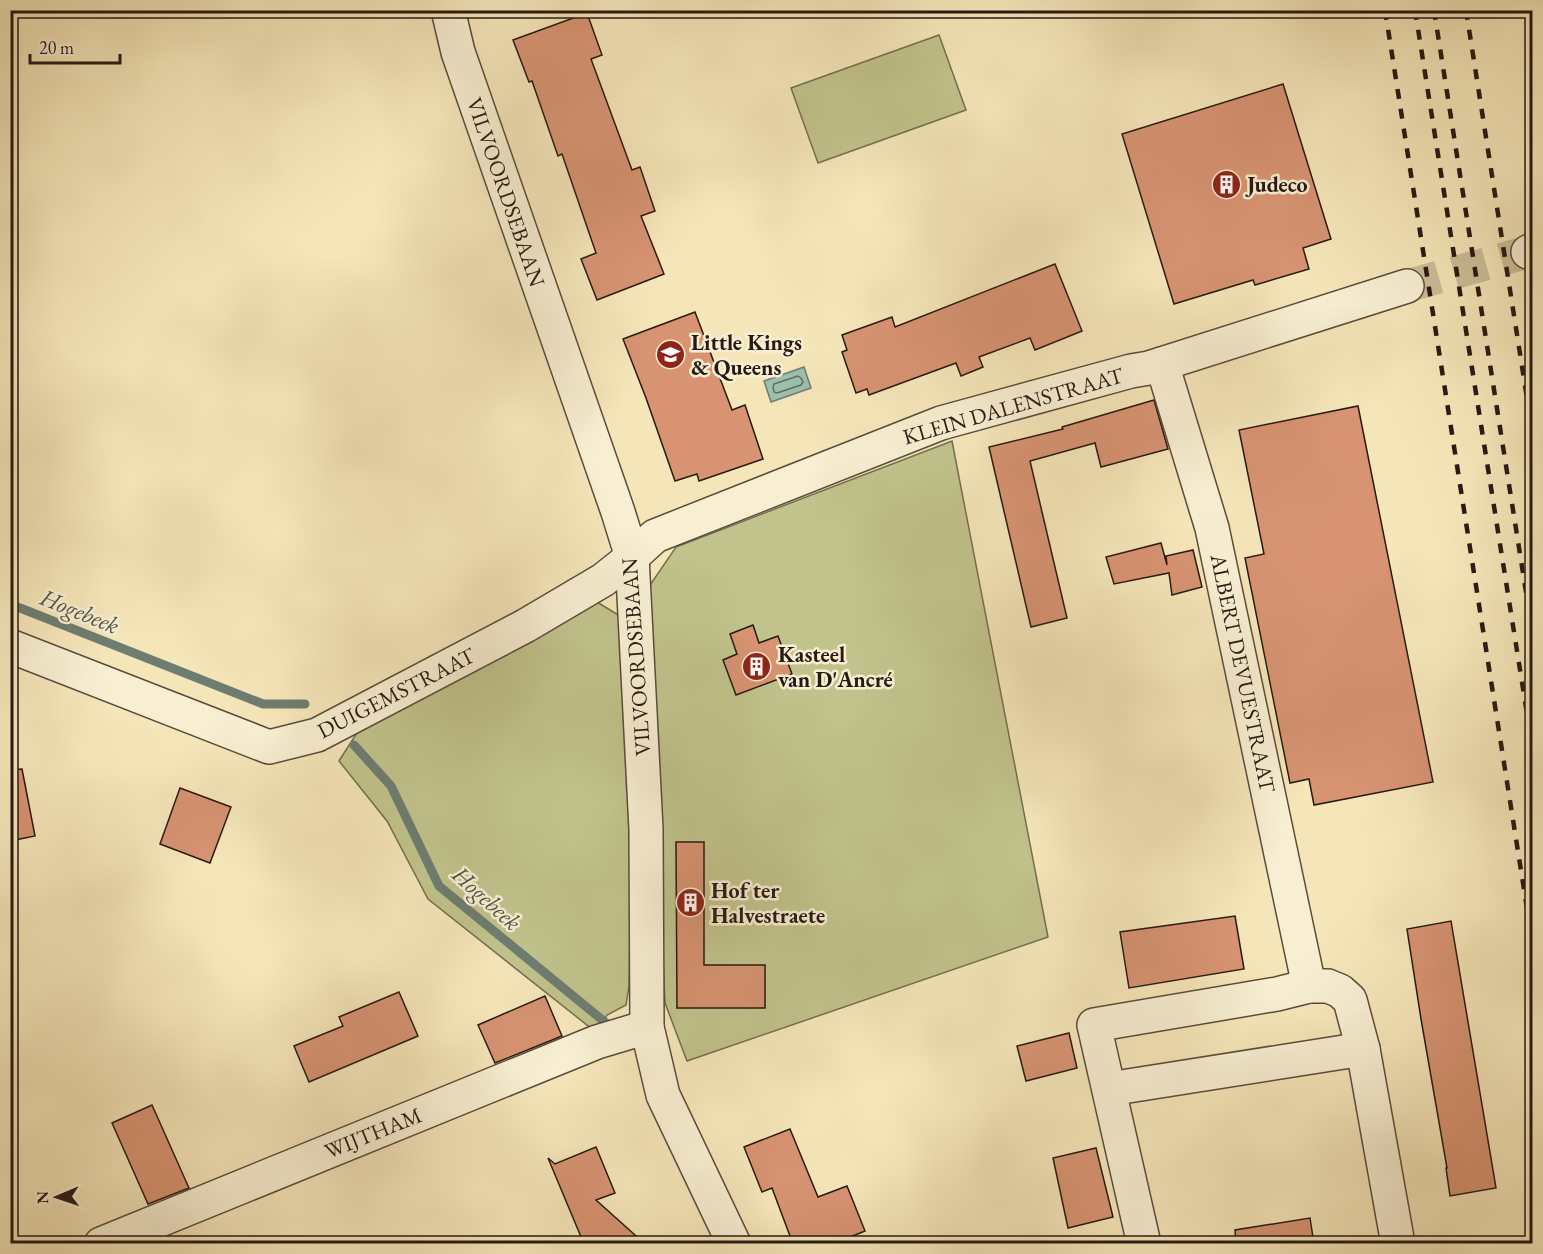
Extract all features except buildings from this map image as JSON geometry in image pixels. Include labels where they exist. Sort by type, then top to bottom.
[{"type":"street","name":"VILVOORDSEBAAN","points":[[448,10],[458,52],[632,557],[646,829],[647,1027],[663,1095],[734,1244]]},
{"type":"street","name":"KLEIN DALENSTRAAT","points":[[632,557],[655,536],[941,423],[1162,364],[1407,286]]},
{"type":"street","name":"ALBERT DEVUESTRAAT","points":[[1162,364],[1212,528],[1309,986]]},
{"type":"street","name":"DUIGEMSTRAAT","points":[[10,646],[269,747],[316,735],[525,626],[603,580],[632,557]]},
{"type":"street","points":[[1144,1244],[1094,1024],[1277,994],[1309,986],[1328,986],[1340,991],[1350,1000],[1363,1049],[1398,1244]]},
{"type":"street","name":"WIJTHAM","points":[[101,1244],[597,1042],[647,1027]]},
{"type":"street","points":[[1109,1089],[1363,1049]]},
{"type":"green space","points":[[939,35],[966,110],[818,163],[791,88]]},
{"type":"green space","points":[[952,441],[1048,937],[687,1061],[665,1003],[646,591],[676,547]]},
{"type":"green space","points":[[597,602],[620,616],[632,817],[629,986],[626,1005],[607,1015],[597,1033],[428,899],[387,821],[339,761],[360,728]]},
{"type":"water","points":[[804,367],[811,388],[771,402],[764,381]]},
{"type":"waterway","name":"Hogebeek","points":[[10,604],[263,704],[305,704]]},
{"type":"waterway","name":"Hogebeek","points":[[354,745],[391,786],[439,886],[606,1023]]},
{"type":"tunnel","points":[[1407,286],[1528,252]]},
{"type":"railway","points":[[1385,10],[1532,940]]},
{"type":"railway","points":[[1415,10],[1532,745]]},
{"type":"railway","points":[[1434,10],[1532,630]]},
{"type":"railway","points":[[1466,10],[1532,430]]},
{"type":"place","name":"Judeco","points":[[1226,184]]},
{"type":"place","name":"Little Kings & Queens","points":[[670,355]]},
{"type":"place","name":"Kasteel van D'Ancré","points":[[757,667]]},
{"type":"place","name":"Hof ter Halvestraete","points":[[690,903]]}]
